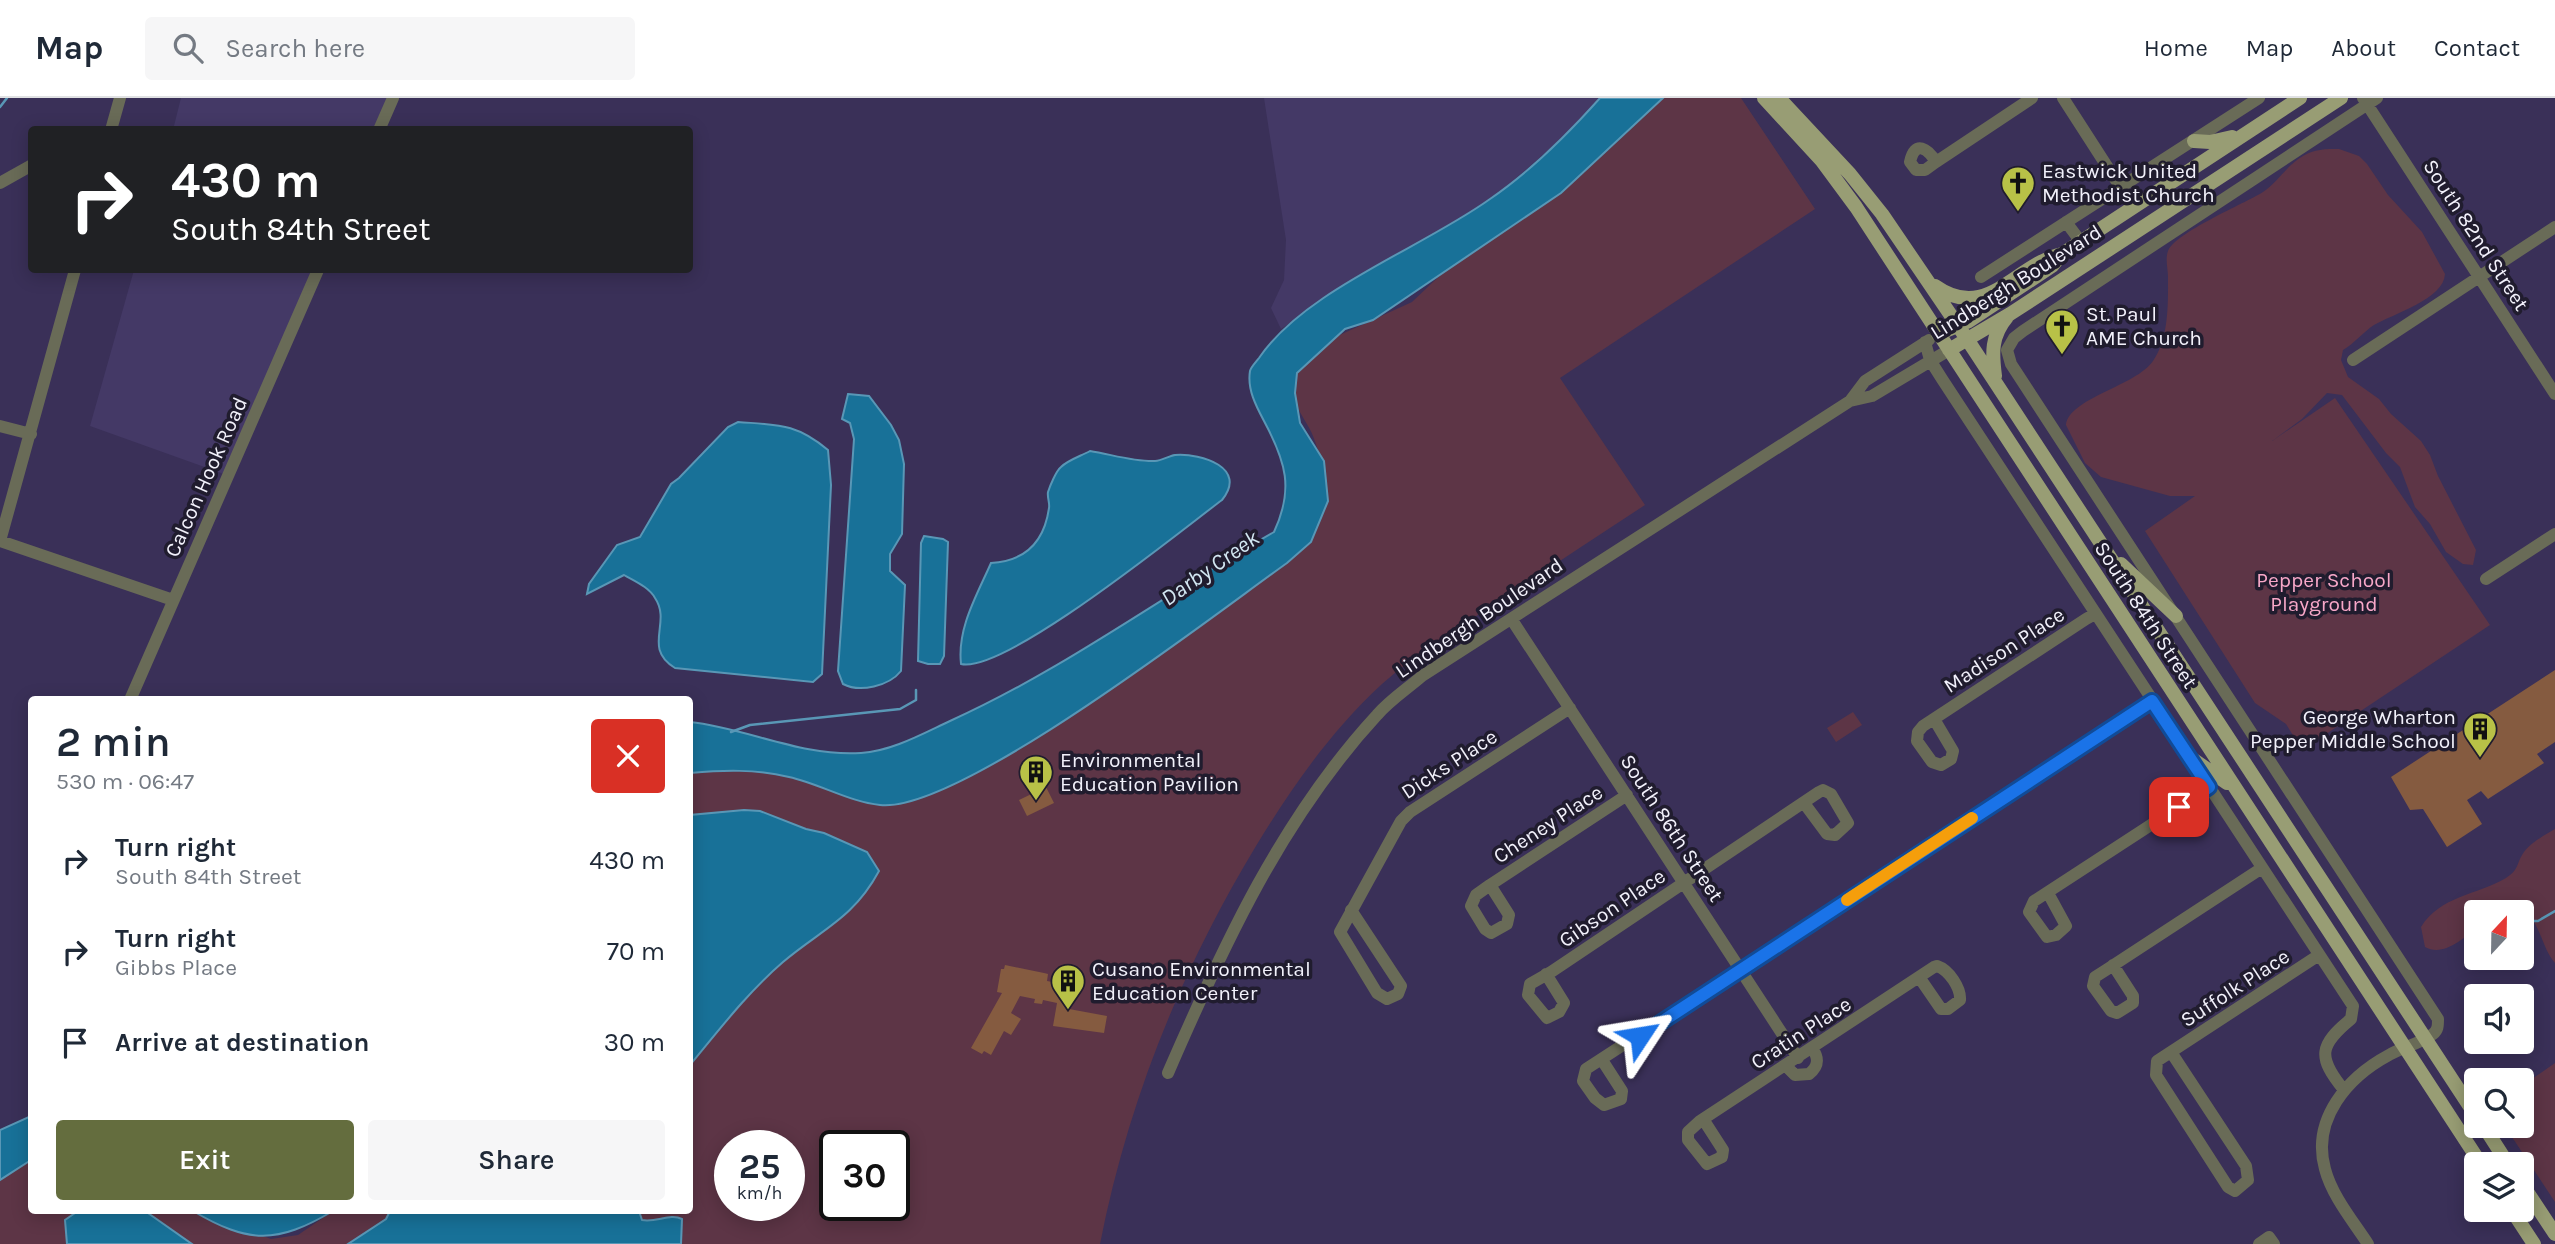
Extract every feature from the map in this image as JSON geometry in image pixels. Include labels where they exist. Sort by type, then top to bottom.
[{"type":"main road","name":"South 84th Street","points":[[1764,98],[1806,142],[1840,185],[2473,1152]]},
{"type":"main road","name":"South 84th Street","points":[[1779,98],[1850,174],[1882,214],[1968,339],[2464,1097]]},
{"type":"main road","name":"Lindbergh Boulevard","points":[[1938,334],[1958,326],[2052,266],[2062,254],[2300,98]]},
{"type":"main road","name":"Lindbergh Boulevard","points":[[1949,350],[2010,314],[2342,98]]},
{"type":"main road","points":[[2194,141],[2222,141],[2250,131]]},
{"type":"main road","points":[[1926,278],[1948,294],[1972,299],[1989,295],[2046,257],[2062,254]]},
{"type":"main road","points":[[1997,384],[1992,348],[1999,328],[2010,314]]},
{"type":"main road","points":[[2104,547],[2176,616]]},
{"type":"main road","points":[[2191,758],[2233,788]]},
{"type":"main road","points":[[2534,1202],[2555,1234]]},
{"type":"main road","points":[[2520,1222],[2534,1244]]},
{"type":"street","points":[[112,126],[120,98]]},
{"type":"street","points":[[381,126],[393,98]]},
{"type":"street","points":[[1936,162],[2032,98]]},
{"type":"street","points":[[2063,98],[2121,188]]},
{"type":"street","name":"Lindbergh Boulevard","points":[[1981,277],[2259,98]]},
{"type":"street","name":"Lindbergh Boulevard","points":[[2009,344],[2023,331],[2369,100]]},
{"type":"street","name":"South 82nd Street","points":[[2369,100],[2555,394]]},
{"type":"street","points":[[2245,161],[2257,177]]},
{"type":"street","points":[[0,183],[28,167]]},
{"type":"street","name":"Lindbergh Boulevard","points":[[2066,222],[2081,242]]},
{"type":"street","points":[[2353,360],[2555,227]]},
{"type":"street","points":[[74,273],[0,541],[173,600]]},
{"type":"street","name":"Calcon Hook Road","points":[[132,696],[317,273]]},
{"type":"street","name":"Lindbergh Boulevard","points":[[1850,401],[1865,381],[1938,334]]},
{"type":"street","name":"South 84th Street","points":[[1925,342],[1930,360],[2353,1006],[2351,1019],[2330,1037],[2325,1047],[2330,1074],[2344,1090]]},
{"type":"street","name":"South 84th Street","points":[[2009,344],[2007,350],[2011,364],[2435,1013],[2438,1019],[2437,1029],[2426,1038]]},
{"type":"street","name":"Lindbergh Boulevard","points":[[1168,1073],[1217,959],[1263,874],[1335,764],[1379,713],[1422,676],[1850,401],[1872,396],[1949,350]]},
{"type":"street","points":[[0,426],[31,434]]},
{"type":"street","points":[[2486,579],[2555,534]]},
{"type":"street","name":"Madison Place","points":[[1934,719],[2095,614]]},
{"type":"street","name":"South 86th Street","points":[[1511,620],[1798,1058]]},
{"type":"street","points":[[1602,1060],[2152,701]]},
{"type":"street","name":"Dicks Place","points":[[1351,910],[1401,986],[1398,994],[1387,999],[1377,993],[1341,936],[1341,928],[1351,910],[1405,816],[1570,708]]},
{"type":"street","points":[[2048,893],[2209,787]]},
{"type":"street","name":"Cheney Place","points":[[1490,885],[1627,795]]},
{"type":"street","name":"Gibson Place","points":[[1546,974],[1804,803]]},
{"type":"street","points":[[2113,965],[2262,869]]},
{"type":"street","name":"Suffolk Place","points":[[2171,1052],[2246,1166],[2248,1180],[2235,1191],[2228,1187],[2156,1075],[2157,1061],[2319,955]]},
{"type":"street","name":"Cratin Place","points":[[1703,1119],[1919,977]]},
{"type":"street","points":[[2368,1244],[2330,1181],[2323,1158],[2324,1132],[2337,1097],[2358,1075],[2390,1053],[2426,1038]]},
{"type":"street","points":[[1786,1066],[1795,1075],[1809,1074],[1816,1067],[1817,1060],[1812,1048]]},
{"type":"shaded area","points":[[181,98],[397,98],[385,126],[174,126]]},
{"type":"shaded area","points":[[1264,98],[1600,98],[1568,133],[1493,198],[1348,284],[1281,329],[1271,308],[1284,280],[1286,240]]},
{"type":"shaded area","points":[[133,273],[319,273],[224,474],[90,426]]},
{"type":"green space","points":[[1653,98],[1741,98],[1815,209],[1560,378],[1645,505],[1408,663],[1363,702],[1313,760],[1256,846],[1181,989],[1142,1088],[1112,1191],[1100,1244],[0,1244],[0,1177],[28,1163],[28,1214],[205,1214],[271,1239],[298,1235],[329,1214],[693,1214],[693,757],[785,772],[1041,735],[1076,714],[1086,703],[1309,540],[1321,516],[1324,476],[1313,436],[1295,400],[1291,376],[1331,339],[1412,302],[1469,248],[1567,188]]},
{"type":"green space","name":"Pepper School Playground","points":[[2325,149],[2339,149],[2359,156],[2367,164],[2388,195],[2422,232],[2445,274],[2436,291],[2416,305],[2370,328],[2343,350],[2341,360],[2348,377],[2379,399],[2391,414],[2421,441],[2476,550],[2473,565],[2463,564],[2446,552],[2430,524],[2415,507],[2400,467],[2386,453],[2342,395],[2327,393],[2302,419],[2272,441],[2335,398],[2490,625],[2302,750],[2286,724],[2255,703],[2145,531],[2195,496],[2170,496],[2101,477],[2085,463],[2066,425],[2078,407],[2133,378],[2153,361],[2165,331],[2168,298],[2167,257],[2174,244],[2197,227],[2263,192],[2303,156]]},
{"type":"green space","points":[[1853,712],[1862,725],[1836,742],[1827,728]]},
{"type":"green space","points":[[2555,829],[2555,963],[2534,922],[2534,900],[2464,900],[2464,937],[2439,950],[2425,947],[2421,927],[2429,917],[2449,902],[2506,878],[2516,869],[2527,848]]},
{"type":"green space","points":[[2555,1063],[2555,1202],[2534,1170],[2534,1152],[2522,1152],[2513,1138],[2534,1138],[2534,1078]]},
{"type":"water","points":[[1600,98],[1663,98],[1561,193],[1373,320],[1345,329],[1297,373],[1295,393],[1300,423],[1324,461],[1328,501],[1311,542],[1287,563],[1147,664],[1024,746],[966,778],[917,799],[880,805],[776,774],[740,771],[693,773],[693,722],[796,747],[839,753],[873,752],[907,741],[1034,678],[1274,532],[1284,502],[1285,476],[1278,450],[1251,391],[1249,378],[1254,365],[1279,334],[1305,311],[1366,271],[1462,217],[1505,188],[1575,125]]},
{"type":"water","points":[[848,394],[869,396],[899,440],[904,464],[902,534],[890,554],[890,571],[905,585],[901,671],[889,681],[866,688],[843,684],[838,671],[854,439],[850,423],[842,419]]},
{"type":"water","points":[[738,422],[776,425],[796,430],[828,450],[831,485],[822,674],[813,682],[675,668],[660,652],[661,617],[655,598],[649,591],[624,575],[587,594],[589,584],[617,545],[640,537],[671,484],[728,427]]},
{"type":"water","points":[[1090,451],[1147,461],[1158,461],[1175,455],[1209,460],[1226,471],[1229,489],[1222,500],[1132,569],[1052,625],[983,661],[961,664],[965,625],[991,563],[1014,558],[1031,548],[1043,531],[1049,506],[1048,492],[1057,472],[1067,462]]},
{"type":"water","points":[[924,536],[948,542],[944,656],[940,664],[918,661],[921,543]]},
{"type":"water","points":[[760,811],[824,833],[867,852],[879,871],[859,901],[783,962],[758,986],[693,1061],[693,815]]},
{"type":"water","points":[[28,1117],[28,1162],[0,1180],[0,1130]]},
{"type":"water","points":[[74,1214],[149,1214],[192,1244],[67,1244],[65,1220]]},
{"type":"water","points":[[198,1214],[328,1214],[295,1230],[263,1236],[231,1230]]},
{"type":"water","points":[[388,1214],[640,1214],[642,1220],[677,1217],[682,1219],[681,1244],[348,1244],[386,1219]]},
{"type":"building","name":"George Wharton Pepper Middle School","points":[[2555,670],[2555,742],[2537,754],[2544,763],[2488,799],[2481,791],[2467,800],[2482,824],[2447,847],[2423,809],[2410,810],[2391,777]]},
{"type":"building","name":"Environmental Education Pavilion","points":[[1046,787],[1054,803],[1027,816],[1019,800]]},
{"type":"building","name":"Cusano Environmental Education Center","points":[[1005,965],[1048,974],[1047,981],[1073,986],[1069,1009],[1107,1016],[1104,1033],[1053,1026],[1057,1003],[1043,1000],[1042,1004],[1034,1003],[1035,999],[1020,996],[1011,1013],[1021,1019],[1011,1035],[1004,1031],[991,1055],[971,1048],[1002,993],[997,992],[1001,969],[1004,969]]},
{"type":"waterway","points":[[0,107],[7,98]]},
{"type":"waterway","points":[[731,732],[750,725],[900,709],[916,700],[916,690]]},
{"type":"waterway","points":[[2534,921],[2555,911]]},
{"type":"slow traffic","points":[[1847,900],[1972,818]]},
{"type":"place","name":"Eastwick United Methodist Church","points":[[2018,213]]},
{"type":"place","name":"St. Paul AME Church","points":[[2062,356]]},
{"type":"place","name":"George Wharton Pepper Middle School","points":[[2480,759]]},
{"type":"place","name":"Environmental Education Pavilion","points":[[1036,802]]},
{"type":"place","name":"Cusano Environmental Education Center","points":[[1068,1011]]},
{"type":"route","points":[[1640,1036],[2152,701],[2209,787],[2179,807]]},
{"type":"water label","name":"Darby Creek","points":[[1210,568]]}]
